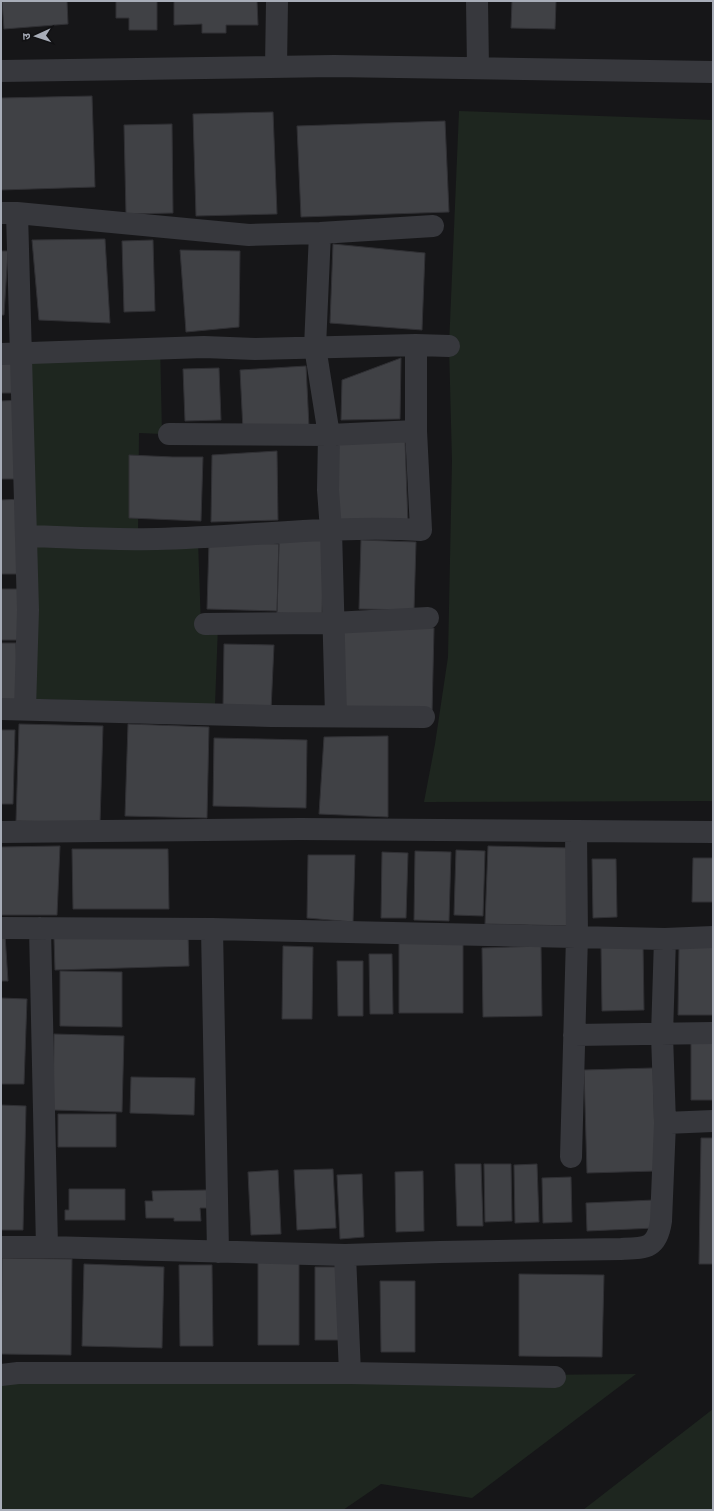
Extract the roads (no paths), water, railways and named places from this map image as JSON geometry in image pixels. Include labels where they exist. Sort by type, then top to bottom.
[{"type":"street","points":[[276,67],[277,1]]},
{"type":"street","points":[[477,1],[478,68]]},
{"type":"street","points":[[1,71],[276,67],[478,68],[713,72]]},
{"type":"street","points":[[25,709],[28,610],[26,536],[11,354],[9,213],[249,235],[320,233],[433,226]]},
{"type":"street","points":[[320,233],[315,347],[329,435],[328,490],[331,530],[336,716]]},
{"type":"street","points":[[11,354],[204,347],[255,349],[416,345],[449,346]]},
{"type":"street","points":[[26,536],[157,539],[331,530],[421,530],[416,431],[416,345]]},
{"type":"street","points":[[169,434],[329,435],[416,431]]},
{"type":"street","points":[[205,624],[333,623],[428,618]]},
{"type":"street","points":[[1,709],[271,716],[424,717]]},
{"type":"street","points":[[1,832],[300,829],[713,832]]},
{"type":"street","points":[[571,1157],[577,936],[576,831]]},
{"type":"street","points":[[1,928],[212,929],[665,938],[713,937]]},
{"type":"street","points":[[40,928],[47,1247]]},
{"type":"street","points":[[212,929],[218,1252]]},
{"type":"street","points":[[1,1247],[345,1255],[621,1249],[641,1248],[651,1244],[659,1234],[661,1221],[665,1122],[662,1035],[665,938]]},
{"type":"street","points":[[574,1034],[662,1035],[713,1033]]},
{"type":"street","points":[[665,1122],[713,1121]]},
{"type":"street","points":[[345,1255],[350,1372]]},
{"type":"street","points":[[1,1375],[18,1373],[350,1372],[555,1376]]}]
